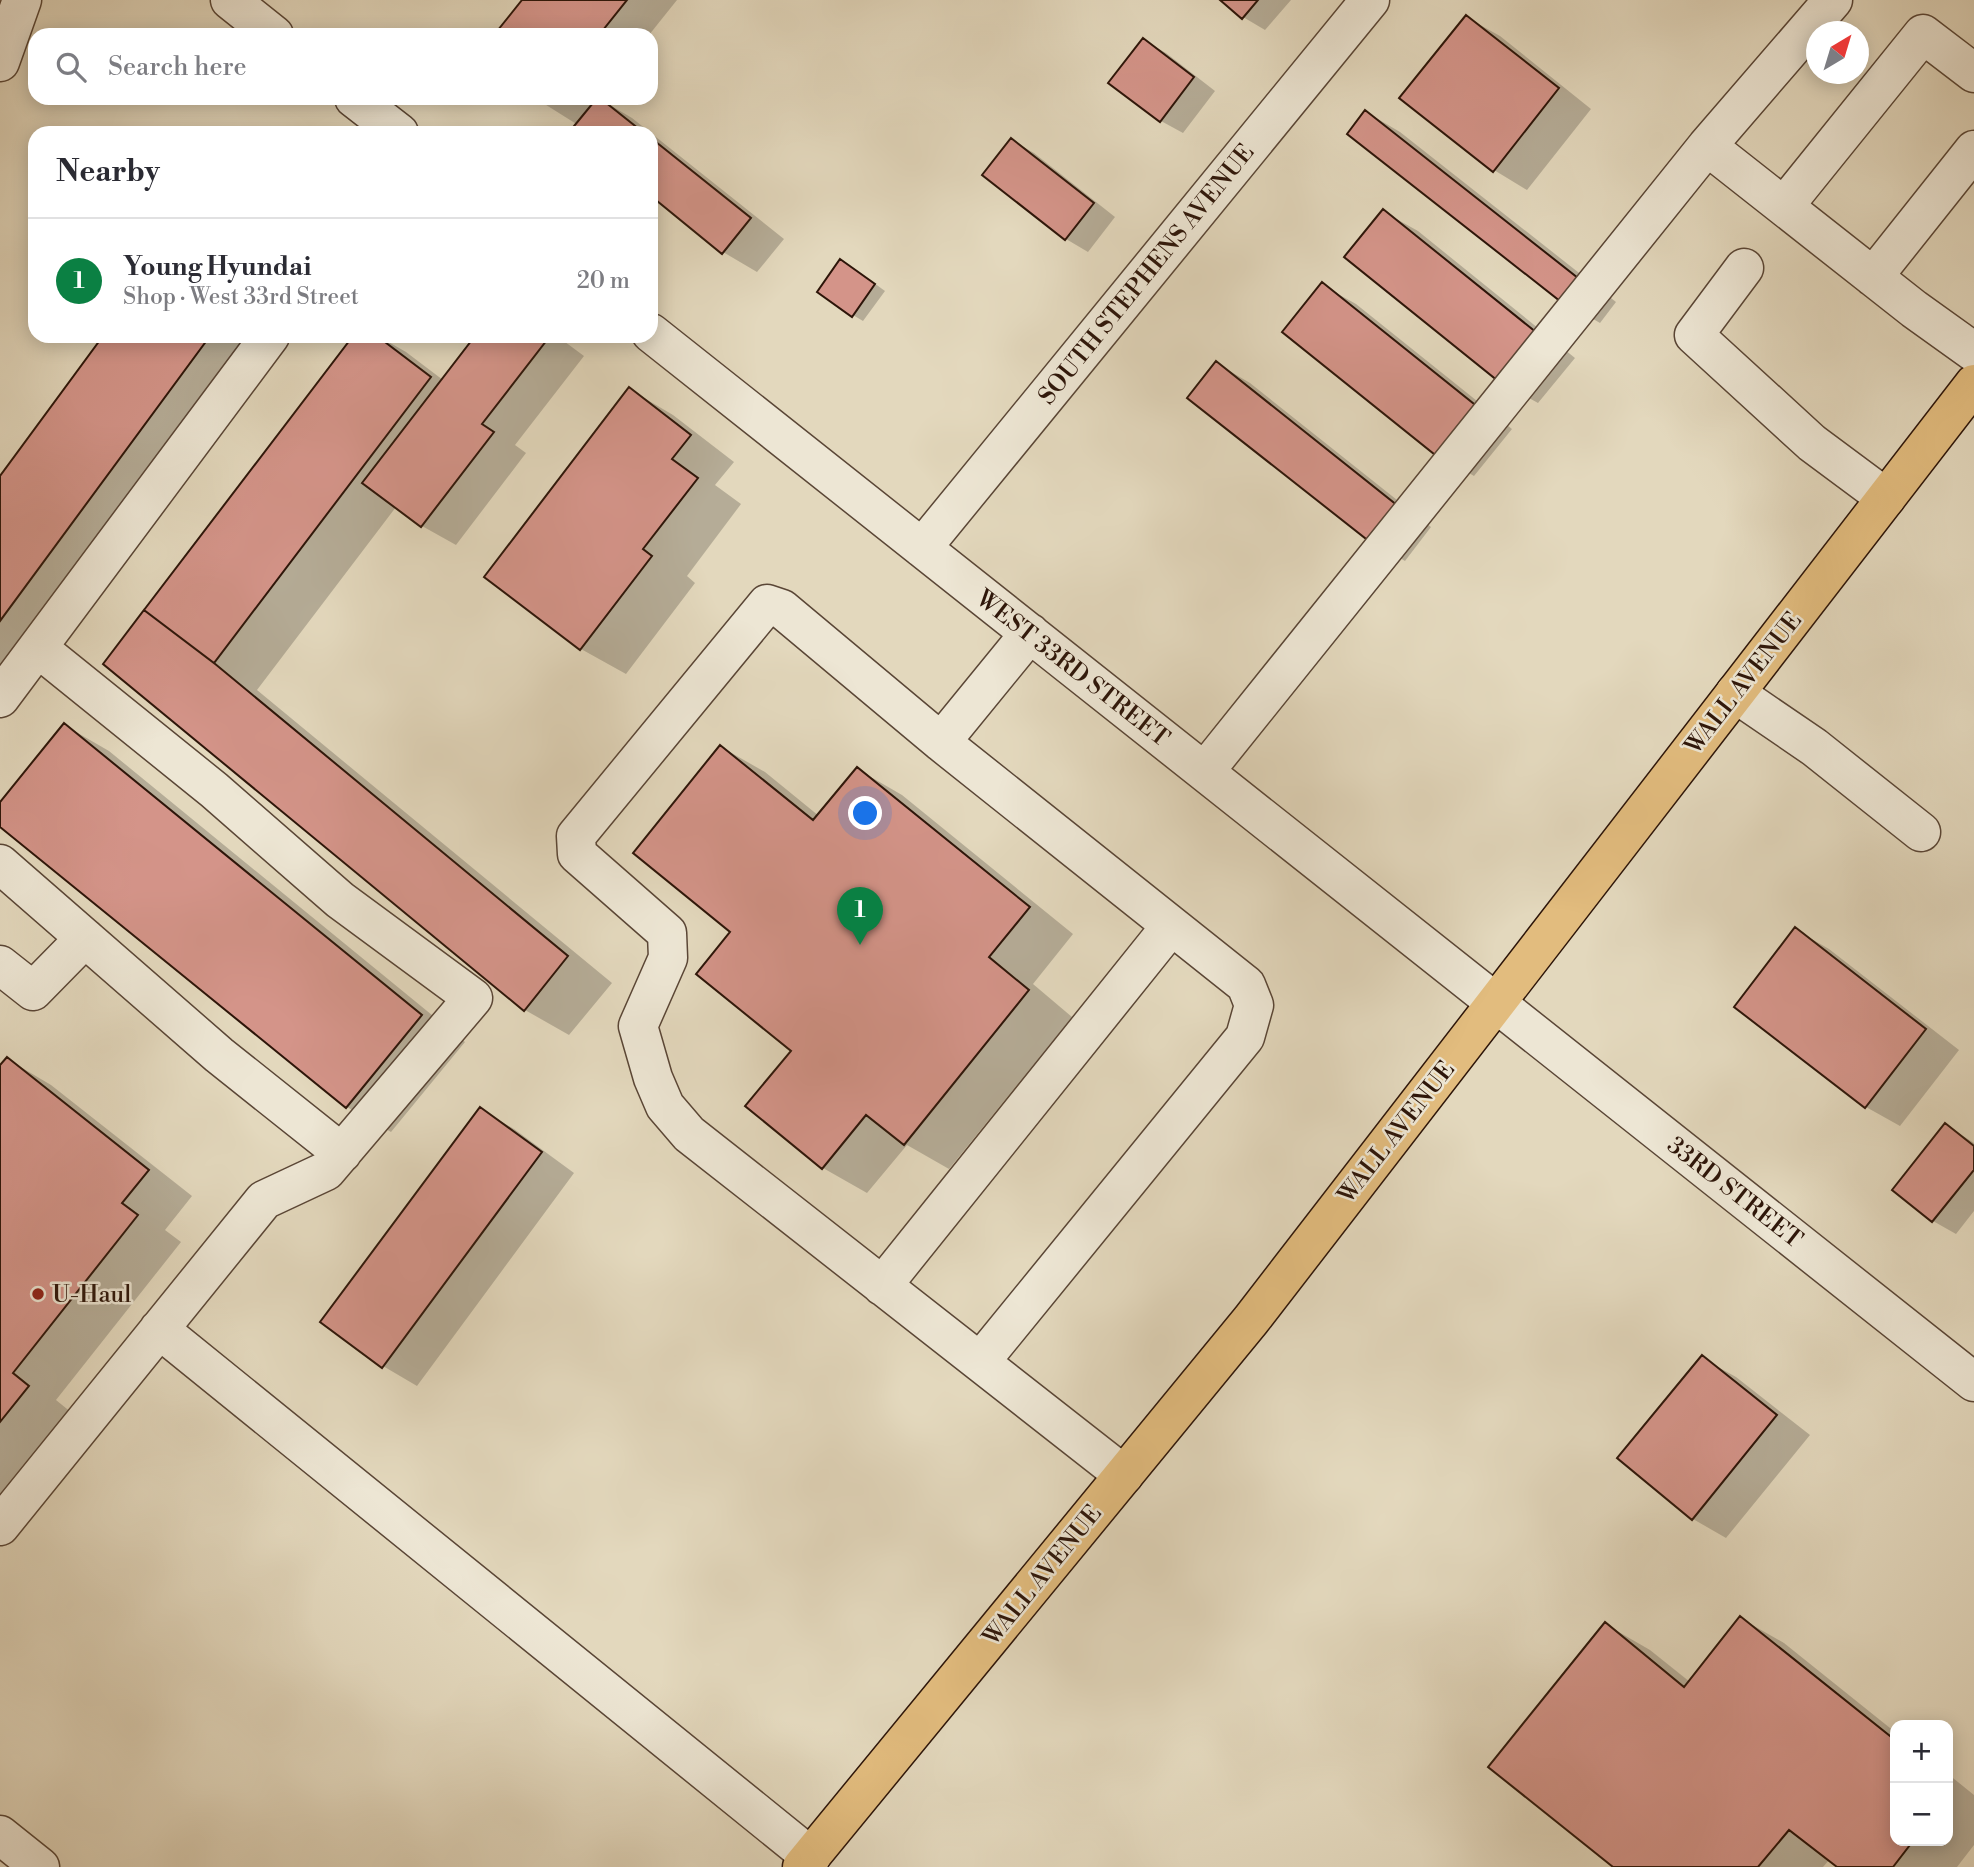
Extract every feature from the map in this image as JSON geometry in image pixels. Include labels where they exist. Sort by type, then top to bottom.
[{"type":"main road","name":"WALL AVENUE","points":[[807,1862],[1251,1320],[1974,384]]},
{"type":"street","points":[[0,62],[22,0]]},
{"type":"street","points":[[230,0],[265,28]]},
{"type":"street","name":"SOUTH STEPHENS AVENUE","points":[[922,548],[1370,0]]},
{"type":"street","points":[[1205,771],[1707,146],[1833,0]]},
{"type":"street","points":[[1785,205],[1923,34],[1974,73]]},
{"type":"street","points":[[363,105],[390,126]]},
{"type":"street","points":[[1707,146],[1873,277],[1974,352]]},
{"type":"street","points":[[1873,277],[1974,150]]},
{"type":"street","points":[[1744,268],[1694,335],[1812,443],[1885,498]]},
{"type":"street","name":"WEST 33RD STREET","points":[[658,339],[1496,1002]]},
{"type":"street","points":[[0,698],[265,343]]},
{"type":"street","points":[[980,1362],[1245,1037],[1254,1005],[1246,985],[941,742],[782,609],[767,604],[576,836],[577,855],[667,933],[668,958],[638,1026],[653,1077],[665,1106],[690,1134],[882,1286],[1124,1475]]},
{"type":"street","points":[[941,742],[1030,633]]},
{"type":"street","points":[[0,1526],[264,1200],[327,1171],[473,998],[340,900],[214,790],[38,648]]},
{"type":"street","points":[[1735,693],[1814,747],[1921,832]]},
{"type":"street","points":[[0,864],[219,1055],[342,1153]]},
{"type":"street","points":[[882,1286],[1171,926]]},
{"type":"street","points":[[0,965],[33,991],[85,938]]},
{"type":"street","name":"33RD STREET","points":[[1496,1002],[1974,1382]]},
{"type":"street","points":[[159,1329],[807,1862]]},
{"type":"street","points":[[0,1835],[40,1867]]},
{"type":"building","points":[[522,0],[627,0],[605,28],[500,28]]},
{"type":"building","points":[[1220,0],[1258,0],[1242,19]]},
{"type":"building","points":[[1466,15],[1559,88],[1493,172],[1399,98]]},
{"type":"building","points":[[1143,38],[1194,77],[1160,122],[1108,83]]},
{"type":"building","points":[[591,105],[609,105],[635,126],[574,126]]},
{"type":"building","points":[[1365,110],[1583,282],[1565,305],[1347,134]]},
{"type":"building","points":[[1011,138],[1094,203],[1065,240],[982,175]]},
{"type":"building","points":[[658,144],[751,218],[722,254],[658,202]]},
{"type":"building","points":[[1383,209],[1542,337],[1503,385],[1344,257]]},
{"type":"building","points":[[840,259],[875,284],[852,317],[817,292]]},
{"type":"building","points":[[1322,282],[1479,408],[1439,458],[1282,332]]},
{"type":"building","points":[[98,343],[205,343],[0,621],[0,476]]},
{"type":"building","points":[[348,343],[386,343],[431,377],[214,663],[144,610]]},
{"type":"building","points":[[470,343],[545,343],[482,424],[494,432],[421,527],[362,483]]},
{"type":"building","points":[[1216,361],[1398,506],[1370,542],[1187,398]]},
{"type":"building","points":[[629,387],[691,435],[672,459],[698,478],[643,549],[652,556],[580,650],[484,577]]},
{"type":"building","points":[[144,610],[214,663],[568,956],[524,1011],[103,664]]},
{"type":"building","points":[[64,723],[422,1015],[346,1108],[0,827],[0,802]]},
{"type":"building","points":[[720,745],[813,820],[857,767],[1030,907],[989,957],[1029,990],[904,1145],[866,1115],[822,1169],[745,1106],[791,1051],[696,974],[730,932],[633,853]]},
{"type":"building","points":[[1795,927],[1926,1029],[1865,1108],[1734,1007]]},
{"type":"building","name":"U-Haul","points":[[7,1057],[149,1170],[122,1203],[138,1215],[13,1373],[29,1386],[0,1422],[0,1065]]},
{"type":"building","points":[[480,1107],[542,1152],[382,1368],[320,1322]]},
{"type":"building","points":[[1945,1123],[1974,1146],[1974,1170],[1932,1222],[1892,1190]]},
{"type":"building","points":[[1702,1355],[1777,1415],[1692,1520],[1617,1458]]},
{"type":"building","points":[[1740,1616],[1890,1736],[1890,1846],[1909,1846],[1893,1867],[1837,1867],[1789,1830],[1758,1867],[1613,1867],[1488,1767],[1605,1622],[1684,1687]]},
{"type":"place","name":"Young Hyundai","points":[[860,945]]},
{"type":"place","name":"U-Haul","points":[[38,1294]]}]
